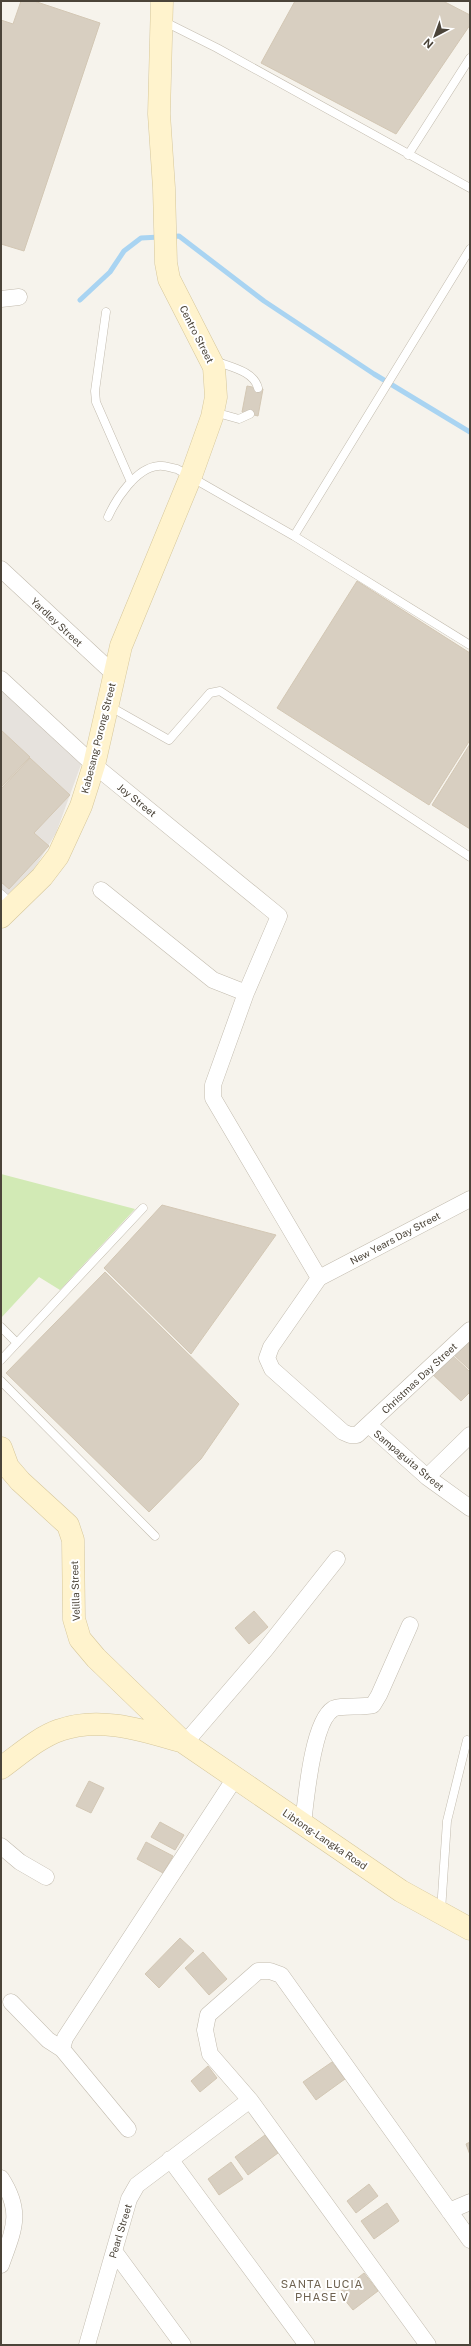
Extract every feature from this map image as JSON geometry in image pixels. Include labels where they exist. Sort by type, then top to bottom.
[{"type":"main road","name":"Centro Street","points":[[114,674],[121,646],[191,476],[213,412],[216,381],[214,367],[169,279],[166,264],[164,188],[159,114],[161,10]]},
{"type":"main road","name":"Kabesang Porong Street","points":[[5,906],[42,877],[58,856],[81,806],[94,765],[114,674]]},
{"type":"main road","name":"Velilla Street","points":[[1,1448],[8,1467],[20,1481],[68,1526],[73,1540],[74,1619],[80,1639],[96,1658],[184,1742]]},
{"type":"main road","points":[[1,1768],[28,1748],[59,1730],[82,1724],[132,1727],[184,1742]]},
{"type":"main road","name":"Libtong-Langka Road","points":[[184,1742],[401,1891],[470,1929]]},
{"type":"street","points":[[1,299],[18,297]]},
{"type":"street","name":"Yardley Street","points":[[1,569],[114,674]]},
{"type":"street","name":"Joy Street","points":[[1,679],[94,765],[279,916],[246,993]]},
{"type":"street","points":[[101,890],[213,980],[246,993],[213,1086],[213,1098],[319,1278]]},
{"type":"street","name":"New Years Day Street","points":[[319,1278],[470,1198]]},
{"type":"street","name":"Christmas Day Street","points":[[319,1278],[271,1347],[267,1358],[272,1370],[343,1432],[350,1435],[357,1434],[369,1425],[470,1330]]},
{"type":"street","name":"Sampaguita Street","points":[[369,1425],[427,1478],[470,1508]]},
{"type":"street","points":[[427,1478],[470,1435]]},
{"type":"street","points":[[184,1742],[265,1650],[337,1559]]},
{"type":"street","points":[[303,1824],[307,1785],[320,1724],[326,1715],[334,1708],[373,1705],[379,1695],[410,1625]]},
{"type":"street","points":[[62,2049],[65,2038],[235,1778]]},
{"type":"street","points":[[1,1846],[20,1862],[46,1877]]},
{"type":"street","points":[[428,2345],[250,2100],[210,2054],[205,2030],[208,2015],[258,1971],[270,1971],[281,1975],[470,2240]]},
{"type":"street","points":[[12,2002],[48,2040],[62,2049],[128,2129]]},
{"type":"street","name":"Pearl Street","points":[[87,2345],[129,2199],[137,2185],[250,2100]]},
{"type":"street","points":[[170,2159],[307,2345]]},
{"type":"street","points":[[1,2178],[12,2195],[15,2216],[10,2240],[1,2265]]},
{"type":"street","points":[[449,2211],[470,2202]]},
{"type":"street","points":[[114,2251],[183,2345]]},
{"type":"lane","points":[[161,10],[217,48],[470,188]]},
{"type":"lane","points":[[408,155],[470,58]]},
{"type":"lane","points":[[294,536],[399,362],[470,249]]},
{"type":"lane","points":[[106,312],[95,391],[96,402],[131,482]]},
{"type":"lane","points":[[209,358],[248,374],[254,378],[258,388]]},
{"type":"lane","points":[[213,412],[239,419],[250,414]]},
{"type":"lane","points":[[108,517],[114,504],[131,482],[146,470],[159,466],[177,469],[294,536],[470,645]]},
{"type":"lane","points":[[107,705],[169,740],[210,693],[220,691],[470,857]]},
{"type":"lane","points":[[1,1360],[143,1208]]},
{"type":"lane","points":[[1,1327],[17,1343]]},
{"type":"lane","points":[[1,1381],[155,1536]]},
{"type":"lane","points":[[441,1914],[447,1821],[467,1740]]},
{"type":"shaded area","points":[[1,689],[82,762],[56,833],[33,871],[8,896],[1,889]]},
{"type":"green space","points":[[1,1174],[135,1209],[60,1290],[39,1277],[1,1318]]},
{"type":"building","points":[[21,1],[34,1],[100,23],[24,251],[1,244],[1,20],[13,24]]},
{"type":"building","points":[[295,1],[443,1],[470,15],[470,25],[396,134],[261,63]]},
{"type":"building","points":[[247,386],[263,389],[258,416],[242,412]]},
{"type":"building","points":[[357,581],[470,653],[470,740],[429,805],[277,708]]},
{"type":"building","points":[[1,730],[30,757],[1,787]]},
{"type":"building","points":[[470,744],[470,829],[432,805]]},
{"type":"building","points":[[30,758],[70,795],[34,833],[49,846],[9,889],[1,882],[1,789]]},
{"type":"building","points":[[162,1205],[276,1235],[191,1354],[104,1268]]},
{"type":"building","points":[[105,1272],[239,1404],[201,1459],[149,1512],[6,1373]]},
{"type":"building","points":[[470,1334],[470,1370],[452,1353]]},
{"type":"building","points":[[450,1353],[470,1372],[470,1392],[461,1401],[431,1373]]},
{"type":"building","points":[[254,1611],[268,1627],[249,1644],[235,1628]]},
{"type":"building","points":[[89,1781],[104,1788],[91,1813],[76,1806]]},
{"type":"building","points":[[160,1822],[184,1835],[175,1850],[151,1837]]},
{"type":"building","points":[[146,1842],[173,1856],[163,1873],[137,1859]]},
{"type":"building","points":[[180,1938],[194,1951],[159,1988],[145,1974]]},
{"type":"building","points":[[203,1952],[227,1979],[209,1995],[185,1968]]},
{"type":"building","points":[[332,2062],[345,2079],[316,2100],[303,2082]]},
{"type":"building","points":[[208,2066],[217,2078],[200,2092],[191,2081]]},
{"type":"building","points":[[265,2135],[278,2153],[248,2175],[235,2157]]},
{"type":"building","points":[[470,2142],[470,2155],[466,2144]]},
{"type":"building","points":[[231,2162],[243,2179],[219,2195],[208,2179]]},
{"type":"building","points":[[369,2184],[378,2196],[356,2213],[347,2201]]},
{"type":"building","points":[[387,2203],[399,2221],[374,2239],[361,2221]]},
{"type":"building","points":[[364,2273],[378,2291],[353,2310],[339,2293]]},
{"type":"waterway","points":[[170,237],[179,236],[264,301],[374,374],[470,432]]},
{"type":"waterway","points":[[80,300],[110,272],[124,251],[141,238],[160,237]]},
{"type":"district","name":"SANTA LUCIA PHASE V","points":[[322,2290]]}]
